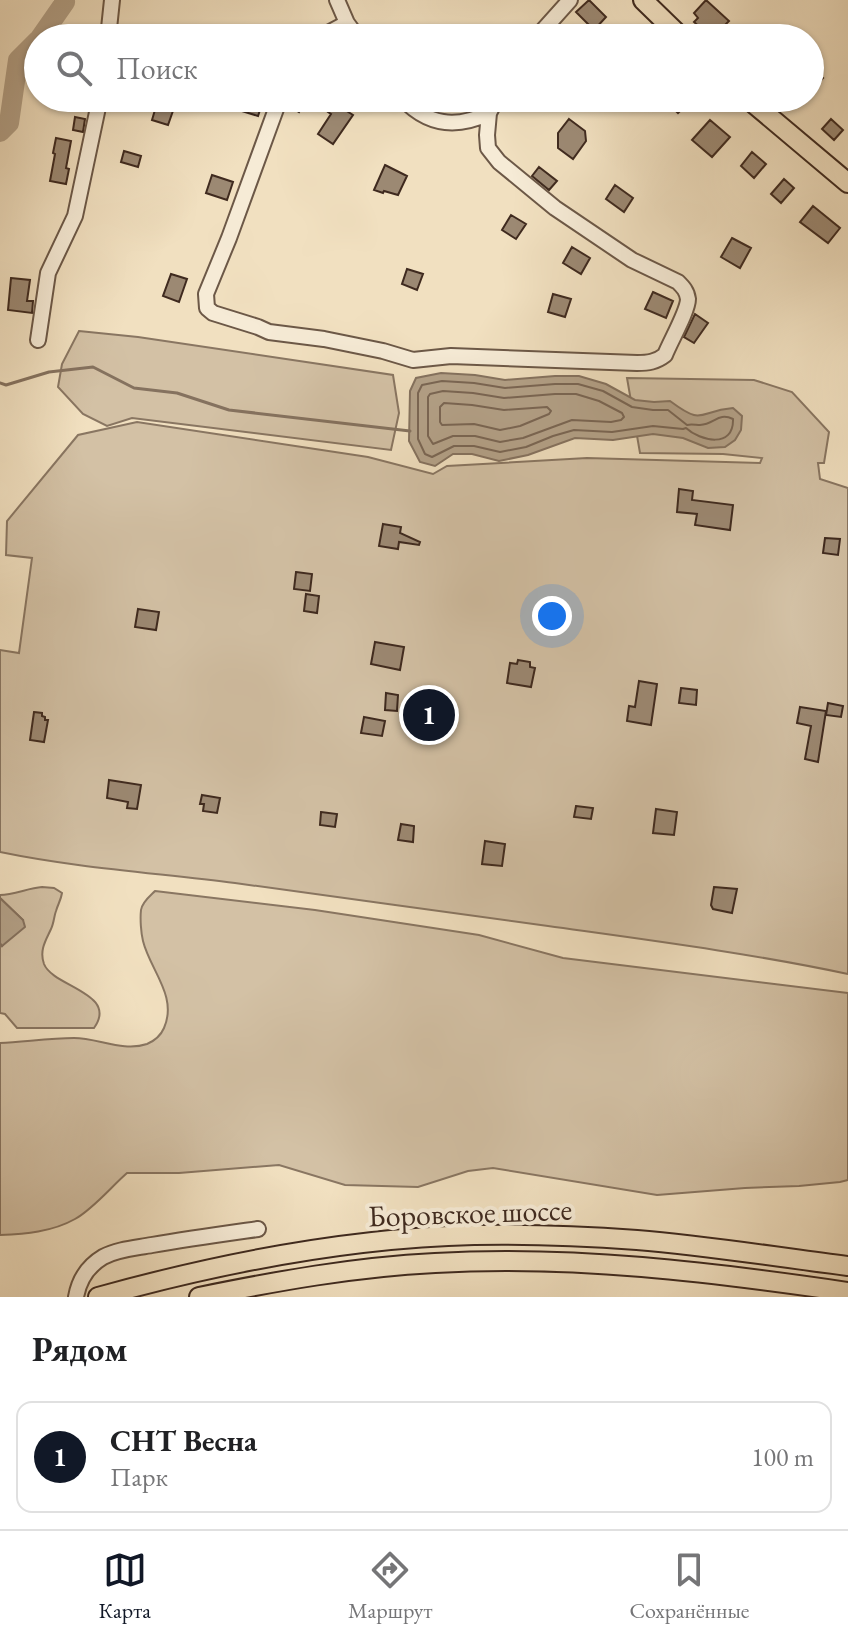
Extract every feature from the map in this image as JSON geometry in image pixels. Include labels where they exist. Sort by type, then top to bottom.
[{"type":"main road","points":[[643,0],[668,24]]},
{"type":"main road","points":[[764,112],[848,183]]},
{"type":"main road","name":"Боровское шоссе","points":[[98,1297],[183,1274],[291,1254],[392,1240],[460,1236],[635,1240],[848,1266]]},
{"type":"main road","name":"Боровское шоссе","points":[[199,1297],[336,1273],[473,1261],[628,1266],[718,1274],[848,1292]]},
{"type":"street","points":[[109,24],[112,0]]},
{"type":"street","points":[[337,0],[347,23]]},
{"type":"street","points":[[549,24],[570,0]]},
{"type":"street","points":[[38,340],[48,273],[75,216],[97,112]]},
{"type":"street","points":[[275,112],[206,294],[207,308],[213,313],[269,332],[324,339],[413,360],[451,356],[650,363],[665,355],[688,296],[678,282],[632,260],[555,208],[499,162],[488,148],[489,113],[466,122],[443,123],[418,112]]},
{"type":"street","points":[[76,1297],[86,1272],[104,1257],[120,1251],[258,1229]]},
{"type":"shaded area","points":[[79,331],[393,375],[399,413],[391,450],[132,418],[107,426],[83,414],[58,387],[62,364]]},
{"type":"shaded area","points":[[627,378],[754,380],[792,392],[829,432],[824,463],[818,463],[820,479],[848,488],[848,974],[661,942],[0,852],[0,650],[19,653],[32,558],[6,555],[7,521],[78,435],[137,422],[368,457],[433,474],[447,466],[587,458],[760,463],[762,458],[723,454],[640,453]]},
{"type":"shaded area","points":[[42,887],[54,888],[62,893],[44,945],[44,964],[59,979],[92,998],[98,1006],[99,1016],[94,1028],[17,1028],[5,1014],[0,1013],[0,943],[2,946],[23,920],[0,895]]},
{"type":"shaded area","points":[[155,891],[315,910],[479,935],[563,958],[848,993],[848,1180],[657,1195],[493,1168],[468,1171],[418,1187],[345,1185],[279,1165],[179,1173],[127,1173],[75,1219],[38,1232],[0,1235],[0,1043],[74,1038],[138,1046],[157,1038],[164,1028],[168,1005],[146,952],[141,930],[143,904]]},
{"type":"water","points":[[441,373],[505,380],[579,376],[606,384],[635,400],[670,401],[696,415],[733,408],[742,416],[741,430],[735,440],[725,447],[708,448],[683,438],[653,434],[613,440],[575,438],[528,455],[499,461],[472,454],[453,454],[435,466],[420,462],[409,441],[410,391],[416,378]]},
{"type":"water","points":[[0,898],[23,920],[25,927],[2,946],[0,943]]},
{"type":"building","points":[[589,0],[606,17],[600,24],[588,24],[576,12]]},
{"type":"building","points":[[706,0],[729,21],[726,24],[696,24],[694,22],[698,18],[694,13]]},
{"type":"building","points":[[154,112],[173,112],[168,125],[152,120]]},
{"type":"building","points":[[328,112],[348,112],[353,115],[333,144],[318,134],[331,114]]},
{"type":"building","points":[[75,117],[85,119],[83,132],[73,130]]},
{"type":"building","points":[[569,119],[585,131],[586,141],[573,159],[558,148],[558,133]]},
{"type":"building","points":[[831,119],[843,130],[834,140],[822,129]]},
{"type":"building","points":[[710,120],[730,137],[712,157],[692,140]]},
{"type":"building","points":[[56,138],[71,141],[66,184],[50,181]]},
{"type":"building","points":[[124,151],[141,156],[138,167],[121,162]]},
{"type":"building","points":[[752,152],[766,164],[754,178],[741,166]]},
{"type":"building","points":[[385,165],[407,176],[398,195],[374,190]]},
{"type":"building","points":[[539,167],[557,181],[549,190],[532,176]]},
{"type":"building","points":[[212,175],[233,182],[227,200],[206,193]]},
{"type":"building","points":[[784,179],[794,188],[781,203],[771,194]]},
{"type":"building","points":[[615,185],[633,198],[624,212],[606,199]]},
{"type":"building","points":[[813,206],[840,228],[828,243],[800,222]]},
{"type":"building","points":[[511,215],[526,224],[516,239],[502,230]]},
{"type":"building","points":[[732,238],[751,248],[740,268],[721,257]]},
{"type":"building","points":[[572,247],[590,258],[581,274],[563,263]]},
{"type":"building","points":[[407,269],[423,274],[417,290],[402,284]]},
{"type":"building","points":[[171,274],[187,279],[179,302],[163,296]]},
{"type":"building","points":[[11,278],[30,280],[27,301],[33,301],[32,313],[8,310]]},
{"type":"building","points":[[653,292],[673,301],[666,318],[645,309]]},
{"type":"building","points":[[553,294],[571,299],[565,317],[548,312]]},
{"type":"building","points":[[695,314],[708,323],[694,343],[684,337]]},
{"type":"building","points":[[679,489],[693,491],[692,500],[733,505],[730,530],[695,525],[697,514],[677,512]]},
{"type":"building","points":[[383,524],[401,527],[400,533],[420,542],[419,545],[399,542],[398,549],[379,546]]},
{"type":"building","points":[[825,538],[840,539],[838,555],[823,553]]},
{"type":"building","points":[[296,572],[312,574],[310,591],[294,589]]},
{"type":"building","points":[[306,594],[319,596],[317,613],[304,611]]},
{"type":"building","points":[[138,609],[159,612],[156,630],[135,627]]},
{"type":"building","points":[[375,642],[404,647],[400,670],[371,664]]},
{"type":"building","points":[[518,660],[530,662],[530,667],[535,668],[531,687],[507,683],[510,663],[517,664]]},
{"type":"building","points":[[639,681],[657,684],[651,725],[627,721],[629,706],[635,707]]},
{"type":"building","points":[[681,688],[697,690],[696,705],[679,703]]},
{"type":"building","points":[[386,693],[398,695],[397,711],[385,710]]},
{"type":"building","points":[[828,703],[843,706],[841,717],[826,715]]},
{"type":"building","points":[[800,707],[826,711],[818,762],[805,759],[811,726],[797,723]]},
{"type":"building","points":[[34,712],[42,713],[48,720],[44,742],[30,740]]},
{"type":"building","points":[[364,717],[385,721],[382,736],[361,733]]},
{"type":"building","points":[[109,780],[141,785],[137,809],[127,808],[128,802],[107,798]]},
{"type":"building","points":[[202,795],[220,798],[217,813],[203,811],[204,804],[200,804]]},
{"type":"building","points":[[576,806],[593,808],[591,819],[574,817]]},
{"type":"building","points":[[656,809],[677,812],[674,835],[653,833]]},
{"type":"building","points":[[321,812],[337,814],[335,827],[320,825]]},
{"type":"building","points":[[401,824],[414,826],[413,842],[398,840]]},
{"type":"building","points":[[485,841],[505,844],[502,866],[482,864]]},
{"type":"building","points":[[714,887],[737,889],[732,913],[713,909]]},
{"type":"waterway","points":[[50,24],[64,0]]},
{"type":"waterway","points":[[0,132],[9,123],[18,60],[24,54]]},
{"type":"waterway","points":[[0,383],[6,385],[49,372],[93,367],[134,388],[177,393],[229,410],[410,431]]},
{"type":"place","name":"СНТ Весна","points":[[429,715]]}]
